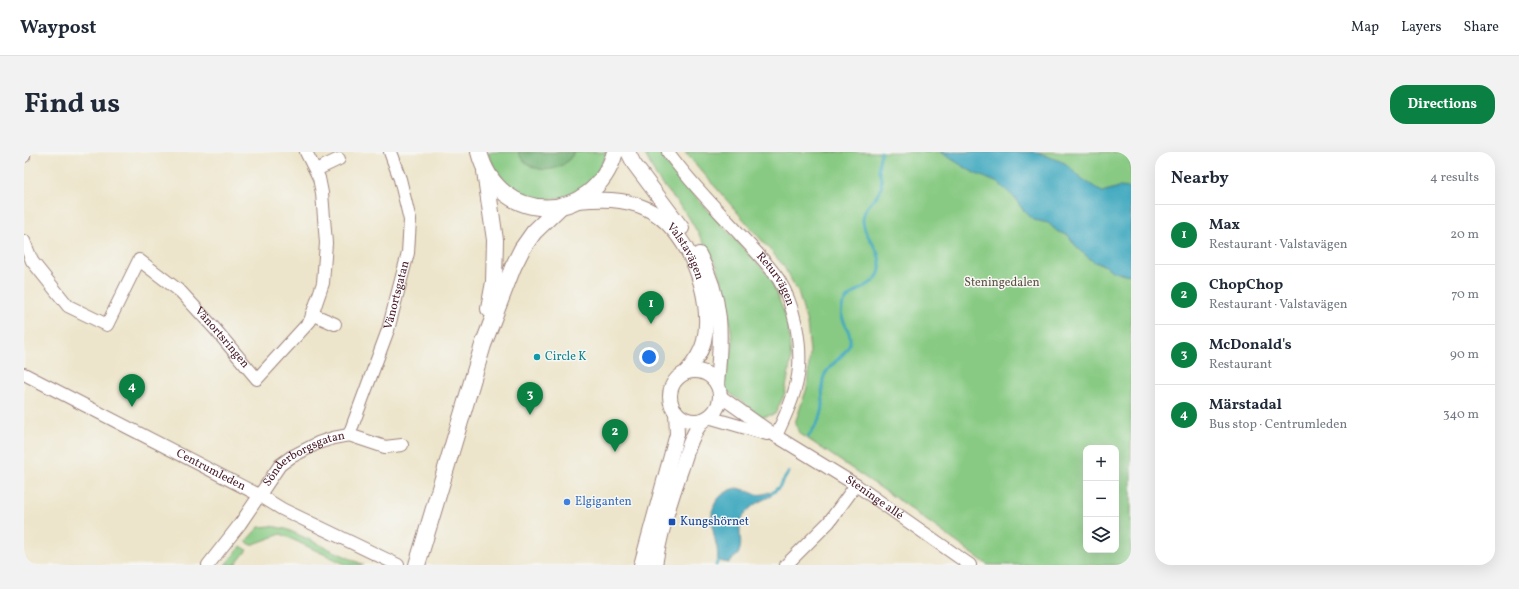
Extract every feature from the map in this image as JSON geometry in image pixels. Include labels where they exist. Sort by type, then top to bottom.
[{"type":"main road","points":[[479,152],[485,170],[495,240],[494,282],[483,346]]},
{"type":"main road","points":[[485,170],[493,182],[504,193],[517,201],[531,206],[546,208],[561,206],[577,201],[598,185],[608,169],[615,152]]},
{"type":"main road","points":[[417,565],[483,346],[513,267],[522,249],[534,232],[561,206]]},
{"type":"street","name":"Vänortsringen","points":[[24,241],[32,261],[68,306],[107,325],[139,260],[181,292],[215,329],[257,379],[310,320],[322,283],[326,243],[322,193],[316,170],[306,152]]},
{"type":"street","name":"Vänortsgatan","points":[[349,435],[388,330],[408,253],[410,220],[400,179],[390,152]]},
{"type":"street","name":"Valstavägen","points":[[628,152],[634,164],[695,247],[710,279],[718,308],[720,324],[719,390]]},
{"type":"street","points":[[634,152],[649,185]]},
{"type":"street","name":"Returvägen","points":[[668,152],[697,188],[768,266],[780,282],[788,302],[797,331],[799,368],[790,403],[776,436]]},
{"type":"street","points":[[316,170],[338,159]]},
{"type":"street","name":"Valstavägen","points":[[577,201],[601,199],[631,203],[646,208],[658,215],[671,226],[695,267],[704,295],[706,324],[704,342],[696,361],[686,372]]},
{"type":"street","points":[[312,314],[335,324]]},
{"type":"street","points":[[641,565],[677,434],[676,412],[671,401],[671,390],[676,379],[686,372],[704,372],[714,379],[719,390],[717,408],[696,428],[691,438],[671,500],[655,565]]},
{"type":"street","name":"Centrumleden","points":[[24,374],[259,495],[282,509],[398,565]]},
{"type":"street","name":"Steninge allé","points":[[719,390],[776,436],[856,485],[970,565]]},
{"type":"street","points":[[676,412],[685,419],[690,420],[706,418]]},
{"type":"street","name":"Steninge allé","points":[[706,418],[776,436]]},
{"type":"street","name":"Sönderborgsgatan","points":[[208,565],[240,524],[280,465],[291,456],[318,443],[349,435],[385,447],[402,445]]},
{"type":"street","points":[[786,565],[829,522],[856,485]]},
{"type":"green space","points":[[488,152],[607,152],[596,174],[584,187],[567,196],[554,199],[542,199],[529,196],[508,184],[499,175]]},
{"type":"green space","points":[[518,152],[574,152],[569,160],[562,165],[546,170],[538,169],[530,165],[523,160]]},
{"type":"green space","points":[[644,152],[659,152],[671,170],[770,277],[788,322],[791,360],[785,393],[775,414],[762,417],[728,392],[723,382],[733,345],[727,300],[717,266],[688,216],[656,176]]},
{"type":"green space","name":"Steningedalen","points":[[685,152],[1131,152],[1131,565],[988,565],[897,499],[799,433],[795,423],[807,388],[810,352],[807,323],[798,292],[783,265]]},
{"type":"green space","points":[[271,526],[286,529],[364,565],[347,565],[281,534],[251,545],[246,541],[259,527]]},
{"type":"green space","points":[[241,546],[247,550],[235,565],[225,565]]},
{"type":"water","points":[[940,152],[1037,152],[1065,163],[1081,178],[1102,192],[1119,187],[1131,188],[1131,275],[1113,272],[1106,266],[1094,262],[1078,249],[1068,235],[1058,232],[1048,223],[1034,220],[1023,210],[1014,197],[998,183],[974,173]]},
{"type":"water","points":[[736,488],[756,494],[764,494],[769,492],[771,496],[750,508],[746,513],[741,523],[740,549],[738,554],[729,563],[718,561],[712,512],[714,505],[719,498],[726,492]]},
{"type":"waterway","points":[[808,437],[822,413],[823,378],[831,366],[847,350],[849,345],[850,336],[842,317],[842,307],[849,297],[875,279],[880,269],[880,261],[876,249],[866,233],[863,216],[867,207],[879,193],[882,185],[879,170],[881,152]]},
{"type":"waterway","points":[[771,494],[779,487],[789,472]]},
{"type":"waterway","points":[[716,565],[718,561]]},
{"type":"place","name":"Max","points":[[651,324]]},
{"type":"place","name":"Circle K","points":[[537,357]]},
{"type":"place","name":"Märstadal","points":[[132,407]]},
{"type":"place","name":"McDonald's","points":[[530,415]]},
{"type":"place","name":"ChopChop","points":[[615,452]]},
{"type":"place","name":"Elgiganten","points":[[567,502]]},
{"type":"place","name":"Kungshörnet","points":[[672,522]]}]
